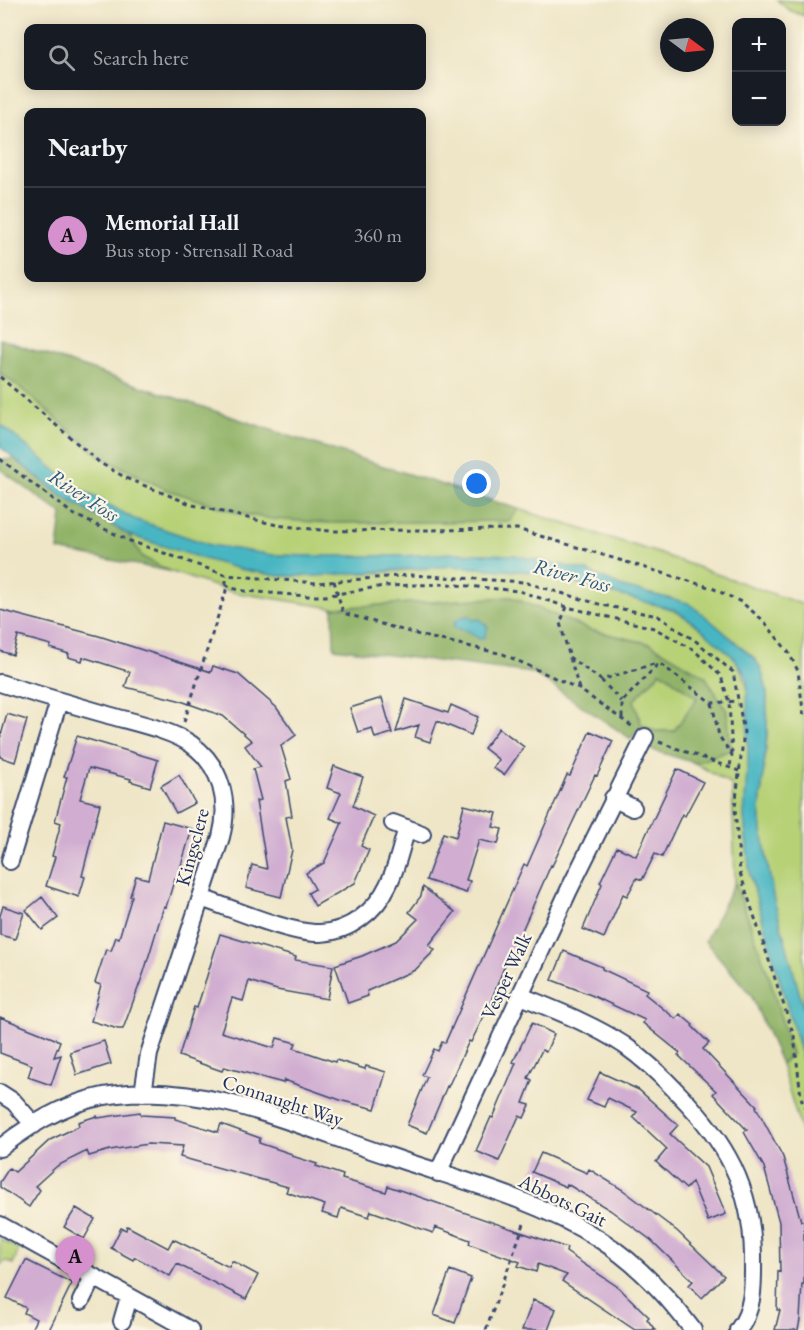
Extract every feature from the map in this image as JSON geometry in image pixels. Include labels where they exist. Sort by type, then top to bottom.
[{"type":"street","name":"Kingsclere","points":[[0,683],[163,731],[179,738],[196,748],[213,767],[221,783],[226,819],[149,1054],[143,1093]]},
{"type":"street","points":[[24,870],[5,861],[58,701]]},
{"type":"street","name":"Vesper Walk","points":[[438,1173],[613,798],[645,737]]},
{"type":"street","points":[[613,798],[633,808]]},
{"type":"street","points":[[201,898],[298,931],[319,933],[336,931],[352,924],[377,902],[388,885],[407,828]]},
{"type":"street","points":[[520,996],[568,1016],[622,1044],[645,1061],[669,1084],[723,1146],[743,1192],[750,1219],[753,1246],[752,1294],[748,1312],[738,1330]]},
{"type":"street","points":[[0,1093],[20,1108],[34,1125]]},
{"type":"street","name":"Connaught Way","points":[[0,1149],[59,1111],[86,1101],[116,1094],[143,1093],[201,1096],[223,1100],[385,1155]]},
{"type":"street","name":"Abbots Gait","points":[[385,1155],[530,1205],[570,1222],[622,1255],[668,1298],[693,1330]]},
{"type":"street","points":[[0,1225],[190,1330]]},
{"type":"street","points":[[81,1301],[93,1277]]},
{"type":"street","points":[[122,1321],[129,1296]]},
{"type":"path","points":[[0,377],[100,463],[128,479],[193,505],[277,525],[330,531],[517,529],[712,588],[741,602],[762,620],[789,653],[798,671],[804,718]]},
{"type":"path","points":[[0,459],[73,513],[130,541],[226,575],[315,583],[411,575],[524,582],[602,605],[658,616],[697,642],[733,672],[744,732],[735,808],[740,873],[794,1036],[804,1107]]},
{"type":"path","points":[[179,738],[223,599],[226,575]]},
{"type":"path","points":[[334,581],[343,613],[423,636],[503,654],[579,689],[622,718],[645,737],[739,771]]},
{"type":"path","points":[[226,584],[231,588],[283,595],[325,596],[384,586],[447,584],[519,591],[567,607],[654,628],[694,650],[722,676],[729,702],[732,754],[730,766]]},
{"type":"path","points":[[567,607],[560,623],[579,689]]},
{"type":"path","points":[[569,657],[601,680],[622,702]]},
{"type":"path","points":[[659,663],[712,703],[738,701]]},
{"type":"path","points":[[622,718],[622,702],[659,663]]},
{"type":"path","points":[[601,680],[659,663]]},
{"type":"path","points":[[712,703],[719,736],[732,754]]},
{"type":"path","points":[[486,1330],[530,1205]]},
{"type":"green space","points":[[777,0],[804,2],[804,16],[789,10]]},
{"type":"green space","points":[[0,339],[292,437],[518,509],[510,521],[327,523],[272,519],[238,513],[165,489],[99,456],[0,373]]},
{"type":"green space","points":[[0,373],[23,390],[238,513],[306,521],[374,523],[510,521],[518,509],[652,551],[804,605],[804,1010],[773,896],[762,831],[760,809],[767,735],[767,690],[755,659],[704,615],[687,603],[622,587],[587,571],[514,555],[454,553],[403,556],[273,555],[210,545],[134,519],[73,485],[0,424]]},
{"type":"green space","points":[[14,459],[62,496],[129,535],[142,557],[169,571],[58,550],[62,514],[0,469],[0,460]]},
{"type":"green space","points":[[129,535],[239,569],[279,576],[377,573],[452,566],[531,572],[669,608],[687,618],[733,654],[748,689],[748,758],[744,817],[750,875],[804,1065],[804,1140],[781,1064],[791,1054],[770,979],[735,882],[732,785],[695,763],[731,750],[727,711],[651,644],[590,630],[511,597],[333,608],[232,592],[169,571],[142,557]]},
{"type":"green space","points":[[511,597],[590,630],[651,644],[705,676],[727,711],[731,750],[695,763],[649,749],[652,739],[647,732],[637,730],[631,739],[533,673],[334,648],[333,608]],"holes":[[[661,671],[697,698],[674,731],[655,731],[641,724],[634,700]]]},
{"type":"green space","points":[[661,671],[697,698],[674,731],[655,731],[641,724],[634,700]]},
{"type":"green space","points":[[735,882],[770,979],[791,1054],[781,1064],[751,995],[705,941]]},
{"type":"green space","points":[[0,1239],[19,1249],[13,1264],[6,1261],[0,1265]]},
{"type":"water","name":"River Foss","points":[[0,424],[73,485],[134,519],[210,545],[272,555],[403,556],[454,553],[514,555],[587,571],[622,587],[688,603],[704,615],[755,659],[761,669],[767,690],[767,735],[760,809],[762,831],[773,896],[804,1010],[804,1065],[750,875],[744,817],[748,758],[747,679],[733,657],[698,626],[675,610],[532,572],[451,566],[316,576],[279,576],[239,569],[204,559],[129,535],[62,496],[0,447]]},
{"type":"water","points":[[470,616],[473,620],[480,619],[488,627],[484,638],[479,639],[470,632],[454,628],[457,620]]},
{"type":"building","points":[[0,610],[99,636],[211,672],[213,666],[238,674],[276,707],[296,735],[281,746],[291,779],[286,781],[292,816],[286,817],[292,850],[281,897],[246,888],[252,865],[267,869],[256,801],[261,800],[253,769],[261,767],[245,746],[252,741],[223,716],[178,700],[125,687],[130,672],[83,657],[82,661],[68,657],[69,654],[50,648],[51,645],[18,636],[13,655],[0,651]]},
{"type":"building","points":[[382,698],[392,733],[375,738],[372,728],[358,732],[350,708]]},
{"type":"building","points":[[406,699],[448,713],[451,705],[478,717],[471,735],[437,721],[430,742],[415,737],[419,725],[396,732]]},
{"type":"building","points":[[7,714],[27,720],[15,762],[0,757],[0,739]]},
{"type":"building","points":[[499,728],[524,747],[504,775],[493,768],[499,760],[484,748]]},
{"type":"building","points":[[590,731],[613,741],[597,776],[595,775],[551,865],[512,953],[510,952],[488,1008],[447,1086],[427,1133],[407,1125],[427,1077],[422,1075],[434,1049],[438,1051],[442,1042],[445,1043],[524,864],[527,866],[567,775],[570,776]]},
{"type":"building","points":[[77,736],[158,760],[150,787],[130,781],[131,779],[89,768],[80,799],[100,804],[79,897],[46,886],[55,857],[52,856],[61,823],[55,821],[67,777],[64,777]]},
{"type":"building","points":[[334,766],[363,777],[353,806],[374,816],[361,846],[369,850],[355,883],[315,906],[308,893],[315,889],[306,873],[324,863],[342,823],[330,818],[341,793],[327,788]]},
{"type":"building","points":[[677,769],[703,782],[685,816],[682,814],[662,857],[655,854],[642,880],[637,878],[627,896],[623,894],[604,938],[583,929],[602,884],[600,882],[617,847],[636,856]]},
{"type":"building","points":[[179,775],[195,803],[176,813],[161,786]]},
{"type":"building","points":[[464,805],[497,813],[493,827],[502,829],[498,844],[479,840],[466,880],[470,881],[466,893],[426,880],[443,833],[456,837]]},
{"type":"building","points":[[163,821],[192,829],[177,879],[175,878],[166,907],[164,906],[144,972],[123,1029],[118,1029],[91,1021],[101,985],[95,983],[106,949],[111,951],[116,937],[119,938],[136,876],[148,879]]},
{"type":"building","points":[[423,887],[455,912],[429,945],[435,950],[415,970],[367,991],[368,996],[348,1003],[335,965],[396,941],[418,919],[409,912],[421,896]]},
{"type":"building","points":[[42,897],[58,918],[42,930],[26,910]]},
{"type":"building","points":[[3,906],[24,913],[15,939],[0,935],[0,916]]},
{"type":"building","points":[[220,934],[296,957],[295,960],[333,966],[327,999],[277,990],[249,981],[243,1001],[232,998],[221,1032],[274,1048],[277,1038],[296,1043],[294,1048],[335,1062],[336,1060],[365,1069],[366,1066],[386,1072],[375,1109],[343,1101],[284,1080],[283,1083],[224,1067],[222,1071],[179,1056]]},
{"type":"building","points":[[564,951],[647,990],[645,994],[676,1019],[680,1014],[709,1043],[703,1049],[757,1106],[783,1157],[801,1221],[804,1221],[804,1284],[802,1284],[798,1330],[775,1330],[780,1310],[777,1310],[778,1271],[780,1272],[779,1222],[764,1167],[744,1132],[747,1130],[713,1094],[716,1091],[678,1055],[680,1053],[643,1023],[645,1020],[552,980]]},
{"type":"building","points":[[0,1017],[60,1041],[54,1057],[61,1055],[51,1085],[28,1077],[32,1065],[0,1053]]},
{"type":"building","points":[[532,1023],[554,1034],[546,1052],[542,1050],[528,1078],[532,1080],[523,1103],[530,1105],[524,1118],[519,1116],[499,1161],[476,1151],[491,1117],[493,1118],[516,1063],[513,1062]]},
{"type":"building","points":[[104,1041],[111,1064],[77,1075],[70,1052]]},
{"type":"building","points":[[600,1072],[639,1090],[678,1125],[670,1134],[706,1167],[726,1214],[708,1221],[692,1182],[686,1189],[656,1162],[667,1149],[633,1117],[637,1112],[608,1098],[604,1107],[587,1100]]},
{"type":"building","points":[[140,1112],[141,1115],[175,1117],[175,1119],[218,1132],[221,1124],[260,1138],[259,1143],[343,1175],[342,1179],[386,1192],[388,1186],[567,1248],[566,1252],[618,1287],[649,1317],[647,1319],[655,1330],[635,1330],[562,1281],[567,1275],[538,1264],[536,1272],[518,1266],[520,1262],[469,1244],[470,1240],[435,1227],[433,1233],[371,1211],[369,1217],[341,1208],[338,1218],[322,1213],[325,1205],[286,1192],[288,1187],[180,1157],[183,1146],[148,1144],[89,1156],[87,1151],[57,1166],[35,1186],[40,1190],[29,1207],[0,1187],[0,1182],[9,1168],[15,1172],[50,1140],[79,1126],[78,1122],[97,1116],[98,1118]]},
{"type":"building","points":[[541,1153],[587,1173],[589,1169],[623,1190],[677,1231],[724,1276],[702,1298],[689,1285],[693,1281],[651,1240],[610,1210],[567,1184],[566,1187],[532,1172]]},
{"type":"building","points":[[76,1208],[95,1219],[84,1239],[64,1227]]},
{"type":"building","points":[[127,1226],[168,1248],[173,1239],[229,1267],[232,1261],[258,1275],[246,1299],[177,1264],[170,1276],[135,1257],[133,1260],[111,1248],[121,1228],[126,1230]]},
{"type":"building","points":[[26,1260],[72,1283],[49,1330],[31,1330],[36,1319],[24,1313],[26,1308],[7,1298]]},
{"type":"building","points":[[450,1270],[471,1278],[455,1323],[434,1315]]},
{"type":"building","points":[[533,1300],[556,1309],[548,1330],[522,1330]]},
{"type":"place","name":"Memorial Hall","points":[[75,1286]]}]
